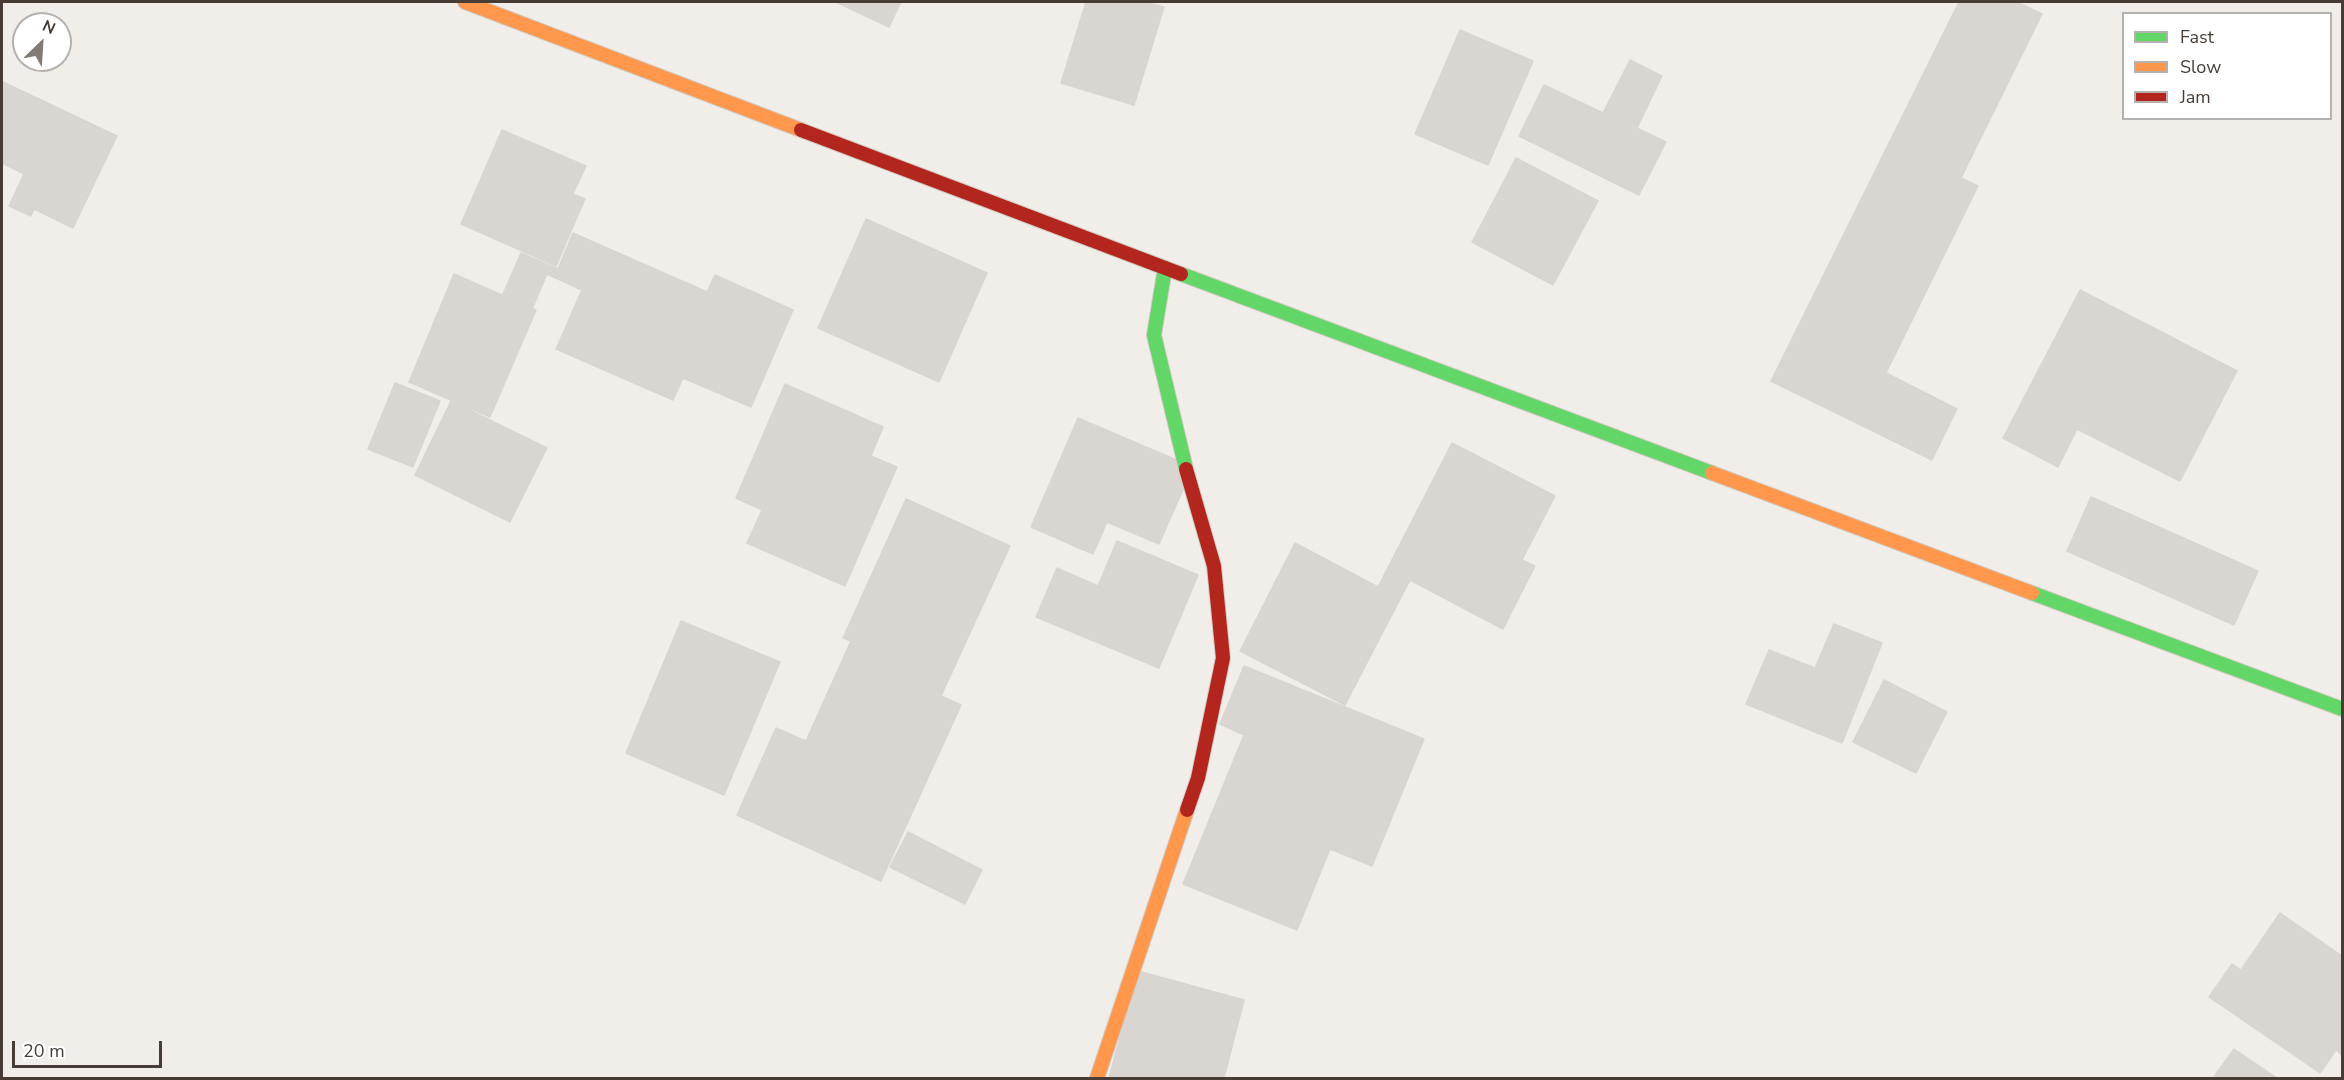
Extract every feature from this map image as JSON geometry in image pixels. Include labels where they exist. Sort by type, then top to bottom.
[{"type":"main road","points":[[465,2],[1165,268],[2343,709]]},
{"type":"main road","points":[[1097,1078],[1198,777],[1223,658],[1214,566],[1176,433],[1154,335],[1165,268]]},
{"type":"building","points":[[836,2],[901,2],[889,27]]},
{"type":"building","points":[[1086,2],[1144,2],[1164,7],[1134,105],[1061,83]]},
{"type":"building","points":[[1959,2],[2017,2],[2042,14],[1961,178],[1978,186],[1886,373],[1957,409],[1932,460],[1771,381]]},
{"type":"building","points":[[1460,30],[1533,61],[1488,165],[1415,134]]},
{"type":"building","points":[[1630,60],[1662,76],[1637,128],[1666,142],[1639,195],[1519,136],[1544,85],[1603,113]]},
{"type":"building","points":[[3,82],[117,136],[73,228],[34,209],[31,216],[9,206],[24,174],[2,163]]},
{"type":"building","points":[[502,130],[586,166],[573,194],[585,199],[556,266],[461,224]]},
{"type":"building","points":[[1516,158],[1598,201],[1553,285],[1472,242]]},
{"type":"building","points":[[866,219],[987,273],[939,382],[818,328]]},
{"type":"building","points":[[573,233],[707,292],[715,275],[793,310],[751,407],[683,378],[673,400],[556,349],[582,290],[547,274],[533,307],[503,294],[521,253],[558,269]]},
{"type":"building","points":[[454,274],[536,310],[490,417],[409,382]]},
{"type":"building","points":[[2080,290],[2237,371],[2180,481],[2077,429],[2058,467],[2003,438]]},
{"type":"building","points":[[395,383],[440,401],[413,467],[368,449]]},
{"type":"building","points":[[785,384],[883,427],[871,456],[897,467],[845,586],[747,543],[762,510],[736,498]]},
{"type":"building","points":[[451,401],[547,448],[510,522],[415,475]]},
{"type":"building","points":[[1078,418],[1193,467],[1159,544],[1107,522],[1093,554],[1031,527]]},
{"type":"building","points":[[1452,443],[1555,496],[1522,560],[1535,566],[1503,629],[1410,580],[1345,705],[1240,651],[1295,543],[1378,587]]},
{"type":"building","points":[[2091,497],[2258,571],[2234,625],[2067,551]]},
{"type":"building","points":[[906,499],[1010,546],[941,696],[961,705],[881,881],[737,815],[776,728],[806,741],[851,641],[843,638]]},
{"type":"building","points":[[1117,541],[1198,575],[1159,668],[1036,617],[1057,568],[1098,586]]},
{"type":"building","points":[[681,621],[780,662],[724,795],[626,753]]},
{"type":"building","points":[[1834,624],[1882,643],[1842,743],[1746,704],[1769,650],[1815,668]]},
{"type":"building","points":[[1244,666],[1424,739],[1372,866],[1330,849],[1297,930],[1183,884],[1244,735],[1220,724]]},
{"type":"building","points":[[1884,680],[1947,712],[1916,773],[1853,742]]},
{"type":"building","points":[[908,832],[982,870],[965,904],[890,867]]},
{"type":"building","points":[[2280,913],[2342,956],[2342,1055],[2336,1050],[2320,1073],[2209,997],[2232,964],[2241,970]]},
{"type":"building","points":[[1138,971],[1244,1000],[1224,1078],[1109,1078]]},
{"type":"building","points":[[2234,1049],[2277,1078],[2213,1078]]},
{"type":"traffic: fast","points":[[1165,268],[1154,335],[1186,469]]},
{"type":"traffic: fast","points":[[1181,274],[1712,473]]},
{"type":"traffic: fast","points":[[2032,593],[2342,709]]},
{"type":"traffic: slow","points":[[465,2],[801,130]]},
{"type":"traffic: slow","points":[[1712,473],[2032,593]]},
{"type":"traffic: slow","points":[[1097,1078],[1187,810]]},
{"type":"traffic: jam","points":[[801,130],[1181,274]]},
{"type":"traffic: jam","points":[[1186,469],[1214,566],[1223,658],[1198,778],[1187,810]]}]
